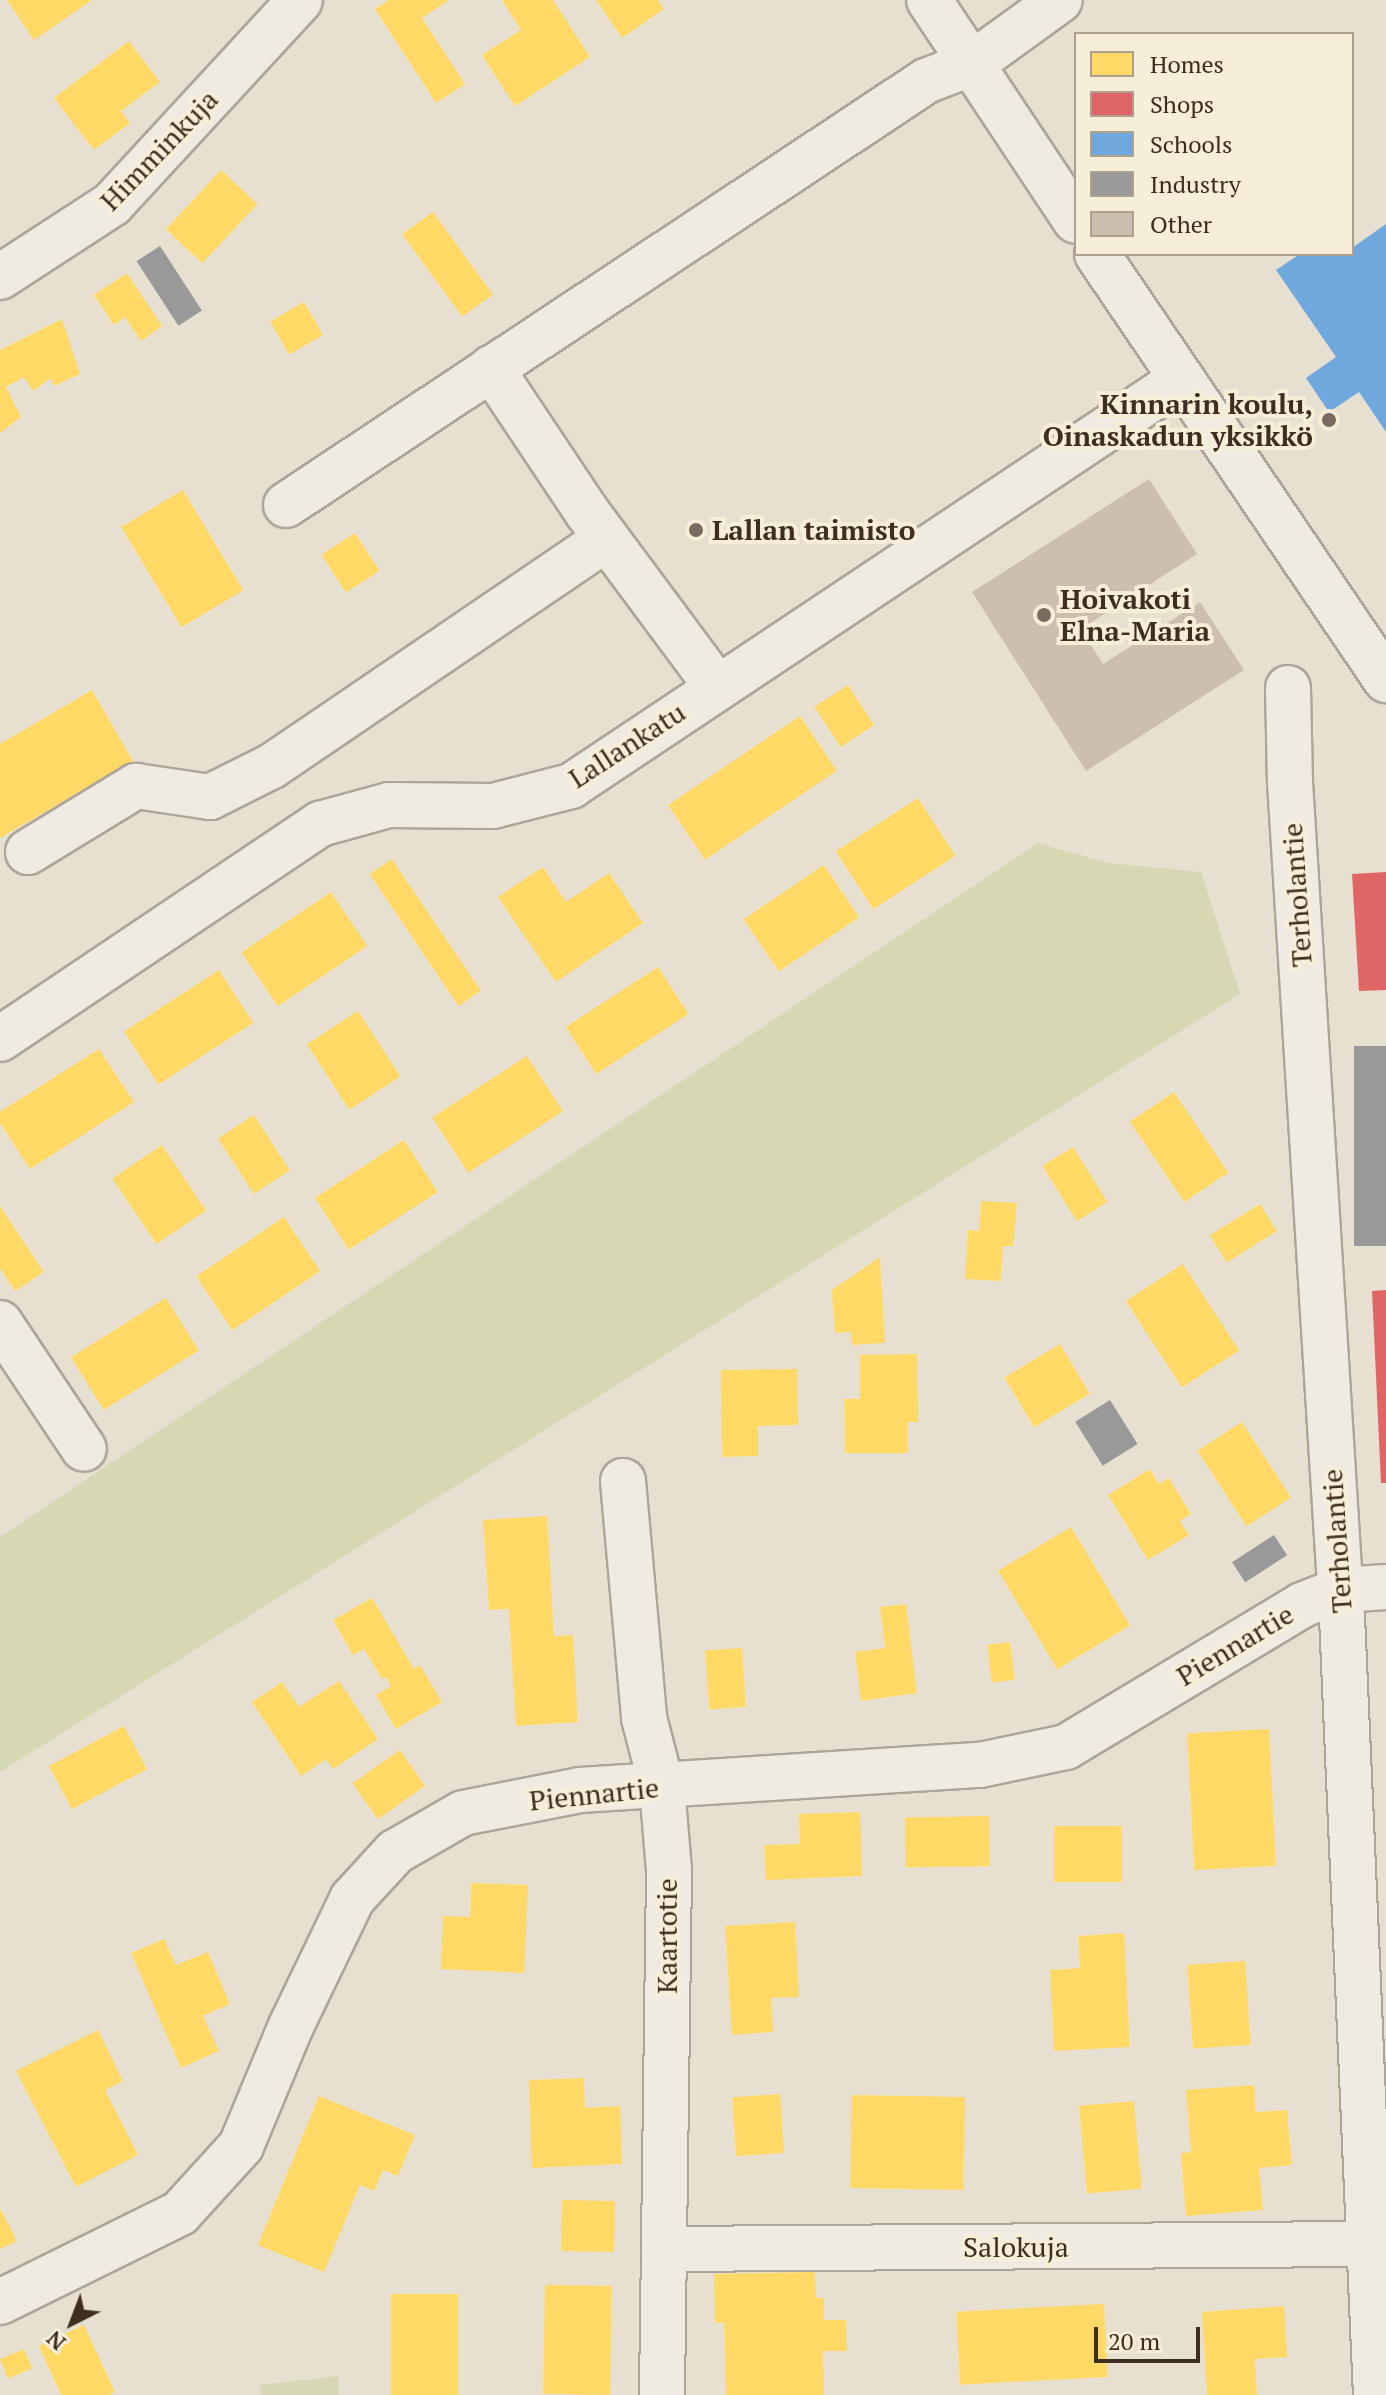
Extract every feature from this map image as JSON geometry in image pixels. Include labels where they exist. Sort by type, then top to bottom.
[{"type":"street","points":[[929,0],[1074,218]]},
{"type":"street","points":[[286,505],[926,81],[973,63],[1060,0]]},
{"type":"street","name":"Himminkuja","points":[[0,277],[112,204],[294,2]]},
{"type":"street","points":[[1098,256],[1386,680]]},
{"type":"street","points":[[491,368],[606,539],[717,687]]},
{"type":"street","name":"Lallankatu","points":[[0,1039],[320,824],[389,805],[493,806],[571,786],[1180,380]]},
{"type":"street","points":[[28,852],[136,786],[210,797],[272,766],[606,539]]},
{"type":"street","name":"Terholantie","points":[[1288,688],[1290,782],[1340,1590],[1376,2395]]},
{"type":"street","points":[[0,1323],[84,1449]]},
{"type":"street","name":"Kaartotie","points":[[623,1481],[644,1718],[662,1787],[669,1871],[662,2395]]},
{"type":"street","name":"Piennartie","points":[[0,2302],[180,2213],[241,2146],[291,2026],[352,1899],[395,1852],[463,1813],[580,1790],[980,1765],[1066,1747],[1302,1605],[1340,1590],[1386,1587]]},
{"type":"street","name":"Salokuja","points":[[664,2249],[1367,2244]]},
{"type":"green space","points":[[1038,843],[1108,863],[1201,872],[1240,994],[0,1772],[0,1537]]},
{"type":"green space","points":[[338,2376],[339,2395],[261,2395],[260,2385]]},
{"type":"building: Homes","points":[[7,0],[92,0],[34,40]]},
{"type":"building: Homes","points":[[389,0],[449,0],[422,18],[465,84],[436,103],[375,9]]},
{"type":"building: Homes","points":[[502,0],[553,0],[590,57],[515,106],[482,55],[521,30]]},
{"type":"building: Homes","points":[[596,0],[658,0],[664,9],[622,38]]},
{"type":"building: Homes","points":[[129,41],[160,82],[121,111],[130,123],[94,150],[54,98]]},
{"type":"building: Homes","points":[[221,170],[258,204],[202,263],[166,229]]},
{"type":"building: Homes","points":[[433,212],[493,295],[462,317],[402,234]]},
{"type":"building: Homes","points":[[127,273],[162,326],[141,341],[125,317],[114,325],[94,295]]},
{"type":"building: Homes","points":[[304,302],[323,335],[289,354],[270,322]]},
{"type":"building: Homes","points":[[62,319],[80,374],[54,386],[51,378],[33,391],[24,377],[6,387],[21,417],[0,433],[0,350]]},
{"type":"building: Homes","points":[[183,490],[243,590],[182,627],[121,527]]},
{"type":"building: Homes","points":[[355,533],[380,571],[346,593],[321,555]]},
{"type":"building: Homes","points":[[848,685],[874,725],[841,747],[814,707]]},
{"type":"building: Homes","points":[[92,690],[133,761],[0,838],[0,744]]},
{"type":"building: Homes","points":[[800,716],[837,771],[705,860],[668,805]]},
{"type":"building: Homes","points":[[918,798],[956,856],[873,909],[836,851]]},
{"type":"building: Homes","points":[[392,859],[481,991],[459,1006],[370,874]]},
{"type":"building: Homes","points":[[824,865],[859,917],[779,971],[744,919]]},
{"type":"building: Homes","points":[[543,867],[566,902],[609,873],[643,923],[556,982],[498,897]]},
{"type":"building: Homes","points":[[331,892],[367,946],[278,1006],[241,952]]},
{"type":"building: Homes","points":[[658,967],[688,1014],[596,1074],[566,1027]]},
{"type":"building: Homes","points":[[219,970],[253,1023],[159,1084],[124,1032]]},
{"type":"building: Homes","points":[[358,1011],[400,1076],[349,1110],[307,1044]]},
{"type":"building: Homes","points":[[99,1049],[134,1102],[30,1169],[0,1123],[0,1112]]},
{"type":"building: Homes","points":[[527,1056],[563,1111],[468,1173],[432,1118]]},
{"type":"building: Homes","points":[[1174,1092],[1228,1172],[1184,1202],[1130,1122]]},
{"type":"building: Homes","points":[[254,1115],[290,1170],[254,1194],[218,1138]]},
{"type":"building: Homes","points":[[404,1140],[438,1192],[349,1250],[315,1198]]},
{"type":"building: Homes","points":[[162,1145],[206,1210],[156,1244],[112,1179]]},
{"type":"building: Homes","points":[[1073,1147],[1107,1202],[1077,1221],[1042,1166]]},
{"type":"building: Homes","points":[[981,1201],[1017,1203],[1013,1246],[1003,1246],[1001,1281],[965,1279],[968,1230],[979,1231]]},
{"type":"building: Homes","points":[[1260,1204],[1277,1231],[1227,1262],[1210,1235]]},
{"type":"building: Homes","points":[[0,1206],[44,1272],[15,1291],[0,1268]]},
{"type":"building: Homes","points":[[284,1217],[320,1271],[232,1330],[196,1276]]},
{"type":"building: Homes","points":[[880,1257],[885,1343],[852,1345],[851,1332],[835,1333],[832,1290]]},
{"type":"building: Homes","points":[[1183,1264],[1239,1350],[1182,1387],[1126,1301]]},
{"type":"building: Homes","points":[[166,1298],[199,1351],[104,1410],[71,1357]]},
{"type":"building: Homes","points":[[1060,1344],[1090,1394],[1034,1427],[1004,1377]]},
{"type":"building: Homes","points":[[917,1354],[918,1422],[908,1422],[908,1453],[845,1453],[844,1399],[860,1399],[860,1355]]},
{"type":"building: Homes","points":[[797,1369],[798,1425],[758,1426],[758,1456],[722,1457],[721,1370]]},
{"type":"building: Homes","points":[[1242,1422],[1291,1497],[1247,1526],[1198,1451]]},
{"type":"building: Homes","points":[[1150,1469],[1159,1484],[1169,1478],[1191,1514],[1180,1521],[1189,1535],[1148,1560],[1108,1495]]},
{"type":"building: Homes","points":[[547,1516],[554,1636],[573,1635],[578,1722],[516,1726],[509,1609],[489,1610],[483,1520]]},
{"type":"building: Homes","points":[[1071,1527],[1130,1626],[1057,1669],[998,1571]]},
{"type":"building: Homes","points":[[372,1598],[414,1669],[420,1665],[442,1702],[396,1729],[376,1695],[391,1686],[386,1677],[382,1679],[364,1649],[353,1655],[333,1620]]},
{"type":"building: Homes","points":[[906,1604],[917,1693],[861,1701],[855,1652],[885,1648],[880,1607]]},
{"type":"building: Homes","points":[[1010,1642],[1015,1680],[992,1683],[987,1645]]},
{"type":"building: Homes","points":[[742,1648],[746,1707],[709,1709],[705,1651]]},
{"type":"building: Homes","points":[[339,1681],[378,1739],[333,1769],[326,1759],[301,1776],[252,1702],[282,1682],[299,1707]]},
{"type":"building: Homes","points":[[124,1726],[147,1769],[72,1809],[49,1766]]},
{"type":"building: Homes","points":[[1269,1729],[1276,1866],[1194,1870],[1187,1733]]},
{"type":"building: Homes","points":[[400,1750],[425,1786],[378,1819],[352,1783]]},
{"type":"building: Homes","points":[[860,1812],[862,1876],[766,1880],[764,1845],[800,1844],[799,1814]]},
{"type":"building: Homes","points":[[989,1816],[990,1866],[906,1867],[905,1817]]},
{"type":"building: Homes","points":[[1054,1826],[1122,1826],[1122,1882],[1054,1882]]},
{"type":"building: Homes","points":[[471,1883],[528,1885],[524,1973],[441,1969],[443,1916],[470,1917]]},
{"type":"building: Homes","points":[[795,1922],[799,1997],[771,1998],[773,2032],[732,2035],[725,1926]]},
{"type":"building: Homes","points":[[1124,1933],[1130,2047],[1054,2051],[1050,1970],[1080,1968],[1078,1936]]},
{"type":"building: Homes","points":[[164,1939],[176,1965],[208,1952],[230,2004],[203,2016],[219,2051],[181,2068],[131,1953]]},
{"type":"building: Homes","points":[[1245,1961],[1251,2045],[1193,2049],[1187,1965]]},
{"type":"building: Homes","points":[[98,2030],[123,2081],[105,2090],[138,2155],[76,2187],[16,2071]]},
{"type":"building: Homes","points":[[584,2078],[585,2108],[620,2106],[622,2164],[532,2168],[529,2080]]},
{"type":"building: Homes","points":[[1254,2085],[1256,2112],[1287,2110],[1292,2165],[1259,2168],[1263,2210],[1186,2216],[1181,2153],[1191,2152],[1186,2090]]},
{"type":"building: Homes","points":[[780,2094],[784,2153],[736,2156],[732,2097]]},
{"type":"building: Homes","points":[[852,2095],[965,2097],[963,2190],[850,2188]]},
{"type":"building: Homes","points":[[319,2096],[415,2135],[398,2176],[383,2170],[374,2191],[360,2185],[324,2272],[258,2245]]},
{"type":"building: Homes","points":[[1134,2101],[1142,2189],[1087,2193],[1079,2106]]},
{"type":"building: Homes","points":[[562,2200],[615,2201],[614,2252],[561,2251]]},
{"type":"building: Homes","points":[[0,2208],[17,2241],[0,2249]]},
{"type":"building: Homes","points":[[815,2272],[816,2298],[824,2298],[824,2320],[846,2320],[847,2351],[823,2351],[824,2395],[726,2395],[724,2323],[715,2323],[714,2274]]},
{"type":"building: Homes","points":[[545,2285],[612,2286],[610,2395],[543,2394]]},
{"type":"building: Homes","points":[[391,2294],[458,2294],[458,2395],[391,2395]]},
{"type":"building: Homes","points":[[1104,2304],[1108,2377],[960,2385],[956,2312]]},
{"type":"building: Homes","points":[[1284,2306],[1287,2357],[1255,2359],[1257,2395],[1207,2395],[1202,2312]]},
{"type":"building: Homes","points":[[84,2325],[115,2392],[109,2395],[61,2395],[39,2346]]},
{"type":"building: Homes","points":[[24,2349],[32,2368],[8,2378],[0,2359]]},
{"type":"building: Shops","points":[[1386,872],[1386,990],[1359,991],[1352,874]]},
{"type":"building: Shops","points":[[1386,1290],[1386,1483],[1381,1483],[1372,1291]]},
{"type":"building: Schools","points":[[1386,224],[1386,432],[1359,392],[1329,412],[1306,378],[1336,357],[1276,270],[1297,256],[1354,256],[1354,247]]},
{"type":"building: Industry","points":[[160,246],[202,311],[178,326],[137,261]]},
{"type":"building: Industry","points":[[1354,1046],[1386,1046],[1386,1246],[1354,1246]]},
{"type":"building: Industry","points":[[1110,1400],[1138,1444],[1103,1466],[1075,1422]]},
{"type":"building: Industry","points":[[1274,1535],[1287,1555],[1245,1582],[1232,1562]]},
{"type":"building: Other","name":"Hoivakoti Elna-Maria","points":[[1149,479],[1197,554],[1081,629],[1103,664],[1200,602],[1244,670],[1086,771],[972,592]]},
{"type":"place","name":"Kinnarin koulu, Oinaskadun yksikkö","points":[[1329,420]]},
{"type":"place","name":"Lallan taimisto","points":[[696,530]]},
{"type":"place","name":"Hoivakoti Elna-Maria","points":[[1044,615]]}]
